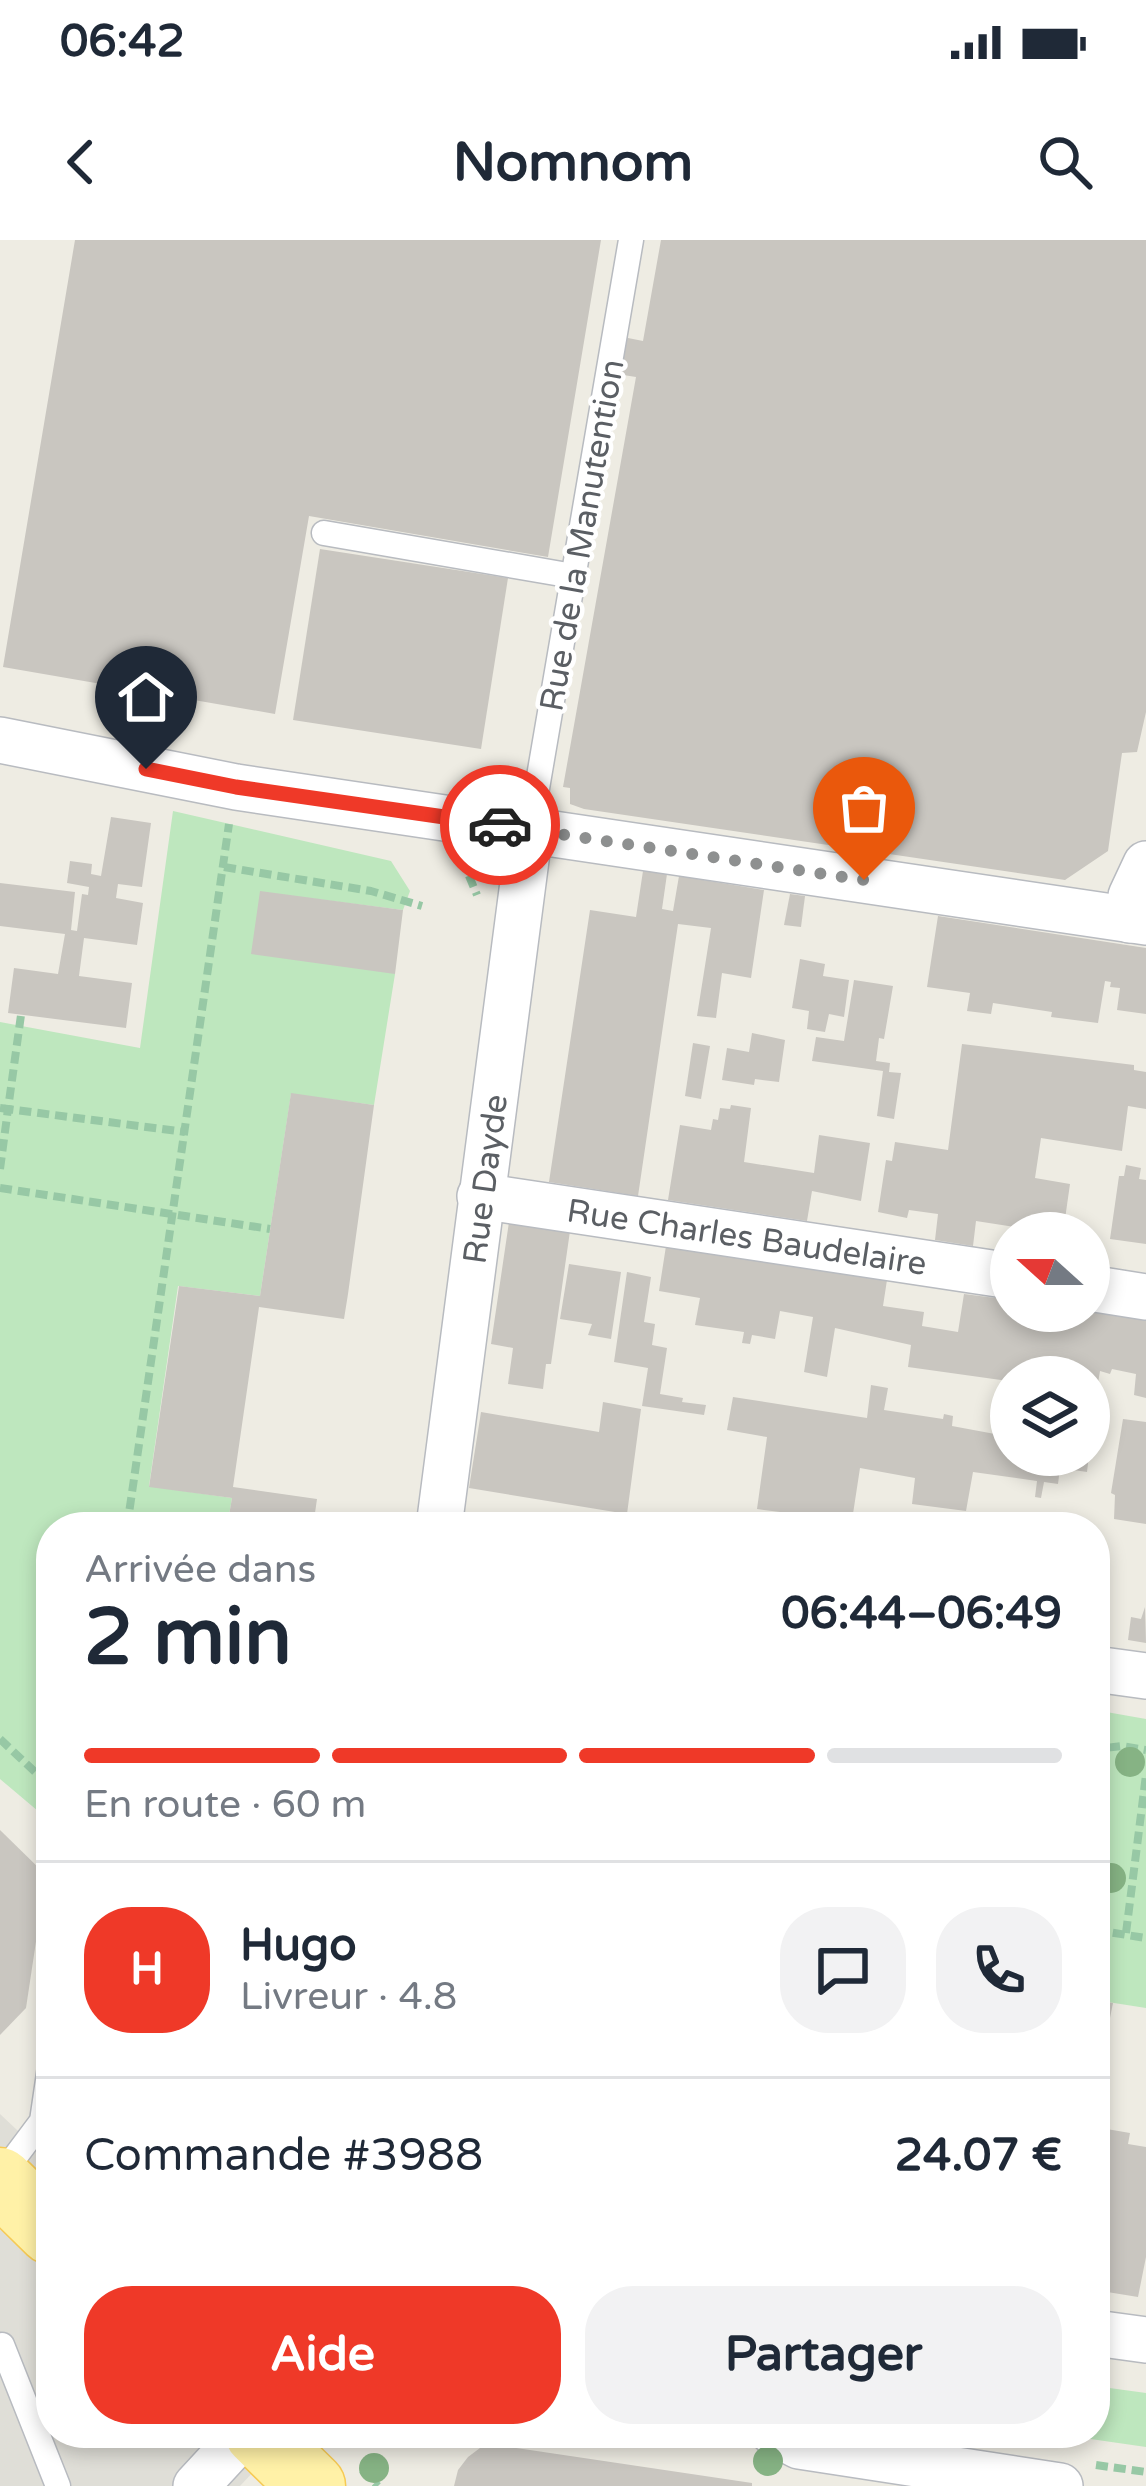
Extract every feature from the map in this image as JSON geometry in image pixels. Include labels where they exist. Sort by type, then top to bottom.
[{"type":"main road","points":[[273,2448],[312,2486]]},
{"type":"street","points":[[0,740],[236,787],[1138,921],[1132,896],[1146,864]]},
{"type":"street","name":"Rue Dayde","points":[[441,1512],[530,829]]},
{"type":"street","name":"Rue Charles Baudelaire","points":[[480,1196],[990,1273]]},
{"type":"street","points":[[1110,1291],[1146,1297]]},
{"type":"street","points":[[1110,1671],[1146,1676]]},
{"type":"street","points":[[1110,2335],[1146,2340]]},
{"type":"street","points":[[196,2486],[231,2448]]},
{"type":"street","points":[[812,2448],[1060,2486]]},
{"type":"lane","name":"Rue de la Manutention","points":[[530,829],[631,240]]},
{"type":"lane","points":[[324,533],[573,576]]},
{"type":"lane","points":[[11,2193],[36,2135]]},
{"type":"lane","points":[[2,2344],[36,2430]]},
{"type":"lane","points":[[43,2448],[58,2486]]},
{"type":"path","points":[[129,1512],[236,787]]},
{"type":"path","points":[[224,867],[371,891],[422,906]]},
{"type":"path","points":[[0,1169],[4,1108],[21,1015]]},
{"type":"path","points":[[4,1108],[185,1132]]},
{"type":"path","points":[[0,1188],[270,1229]]},
{"type":"path","points":[[0,1739],[36,1773]]},
{"type":"path","points":[[1110,1748],[1146,1750]]},
{"type":"path","points":[[1126,1933],[1146,1775]]},
{"type":"path","points":[[1110,1931],[1146,1938]]},
{"type":"shaded area","points":[[0,2114],[36,2148],[36,2448],[276,2448],[240,2486],[0,2486]]},
{"type":"green space","points":[[173,811],[391,861],[410,891],[403,910],[260,892],[395,974],[374,1105],[291,1094],[260,1296],[178,1286],[149,1486],[232,1498],[230,1512],[36,1512],[36,1809],[0,1779],[0,1022],[140,1048]]},
{"type":"green space","points":[[1110,1713],[1146,1719],[1146,2008],[1110,2002]]},
{"type":"green space","points":[[1110,2388],[1146,2393],[1146,2447],[1110,2442]]},
{"type":"building","points":[[75,240],[601,240],[548,557],[309,516],[275,714],[3,667]]},
{"type":"building","points":[[661,240],[1146,240],[1146,712],[1137,752],[1122,753],[1108,851],[1065,880],[570,804],[570,788],[563,787],[636,377],[617,374],[623,337],[643,341]]},
{"type":"building","points":[[320,549],[508,578],[481,749],[293,720]]},
{"type":"building","points":[[111,817],[151,823],[142,887],[118,884],[116,898],[143,903],[137,945],[84,938],[79,976],[132,983],[126,1028],[8,1013],[14,968],[58,974],[65,934],[0,926],[0,883],[75,892],[71,930],[77,931],[82,894],[88,895],[89,887],[67,883],[70,861],[92,864],[91,874],[101,876]]},
{"type":"building","points":[[643,871],[667,874],[662,909],[673,911],[679,876],[764,890],[751,978],[722,973],[716,1018],[697,1016],[711,928],[678,924],[638,1196],[549,1182],[590,910],[636,917]]},
{"type":"building","points":[[260,891],[403,910],[395,974],[251,954]]},
{"type":"building","points":[[790,894],[805,896],[801,927],[784,925]]},
{"type":"building","points":[[938,916],[1146,948],[1146,1014],[1117,1010],[1120,988],[1105,981],[1098,1023],[993,1003],[991,1014],[967,1011],[970,993],[927,987]]},
{"type":"building","points":[[800,959],[825,964],[823,976],[849,980],[844,1017],[829,1014],[825,1032],[807,1029],[809,1011],[792,1008]]},
{"type":"building","points":[[854,980],[893,986],[876,1061],[890,1063],[889,1072],[901,1073],[894,1119],[877,1116],[883,1071],[812,1061],[816,1037],[844,1041]]},
{"type":"building","points":[[752,1033],[785,1040],[779,1082],[755,1079],[754,1085],[722,1080],[727,1048],[749,1052]]},
{"type":"building","points":[[693,1043],[710,1046],[701,1099],[685,1096]]},
{"type":"building","points":[[962,1044],[1134,1065],[1134,1070],[1146,1072],[1146,1109],[1128,1106],[1122,1151],[1041,1138],[1035,1178],[1070,1184],[1066,1212],[990,1212],[990,1223],[976,1221],[973,1246],[935,1240],[938,1214],[909,1210],[907,1218],[878,1212],[886,1160],[892,1161],[895,1142],[948,1150]]},
{"type":"building","points":[[291,1093],[374,1105],[344,1319],[259,1307],[233,1487],[317,1499],[315,1512],[230,1512],[232,1498],[149,1487],[179,1286],[260,1296]]},
{"type":"building","points":[[720,1108],[751,1108],[744,1162],[814,1173],[819,1135],[870,1143],[861,1201],[812,1191],[807,1221],[668,1200],[680,1125],[711,1130]]},
{"type":"building","points":[[1126,1165],[1141,1168],[1139,1179],[1146,1180],[1146,1244],[1110,1239],[1119,1176],[1124,1176]]},
{"type":"building","points":[[509,1222],[570,1231],[551,1364],[546,1364],[543,1389],[508,1384],[513,1348],[491,1344]]},
{"type":"building","points":[[666,1246],[887,1280],[883,1306],[924,1312],[922,1326],[958,1332],[964,1294],[990,1297],[990,1332],[1110,1332],[1110,1314],[1146,1320],[1146,1398],[1134,1395],[1136,1374],[1112,1369],[1110,1374],[1110,1356],[990,1356],[990,1378],[908,1367],[911,1345],[835,1328],[827,1377],[804,1372],[813,1317],[780,1311],[775,1339],[752,1335],[750,1344],[742,1343],[744,1332],[695,1325],[700,1298],[659,1291]]},
{"type":"building","points":[[569,1264],[621,1272],[611,1339],[588,1335],[592,1324],[560,1319]]},
{"type":"building","points":[[627,1272],[651,1277],[644,1322],[655,1324],[652,1345],[667,1348],[660,1394],[706,1405],[704,1415],[642,1406],[648,1368],[614,1362]]},
{"type":"building","points":[[871,1385],[888,1388],[884,1410],[943,1419],[944,1414],[953,1416],[952,1426],[990,1433],[990,1474],[973,1472],[966,1511],[912,1504],[915,1478],[860,1468],[853,1512],[757,1509],[767,1437],[727,1430],[733,1397],[867,1418]]},
{"type":"building","points":[[603,1402],[641,1409],[627,1512],[469,1488],[481,1412],[599,1432]]},
{"type":"building","points":[[1123,1419],[1146,1422],[1146,1524],[1114,1519],[1115,1495],[1111,1493]]},
{"type":"building","points":[[1001,1476],[1059,1476],[1058,1484],[1044,1482],[1041,1498],[1035,1497],[1037,1481]]},
{"type":"building","points":[[1145,1607],[1146,1643],[1128,1640],[1131,1617],[1141,1619]]},
{"type":"building","points":[[0,1830],[36,1865],[36,1942],[26,2008],[0,2035]]},
{"type":"building","points":[[1110,2130],[1130,2133],[1128,2144],[1146,2147],[1146,2257],[1138,2297],[1110,2292]]},
{"type":"building","points":[[480,2448],[516,2448],[752,2486],[454,2486],[468,2457]]},
{"type":"way so far","points":[[500,825],[864,880]]},
{"type":"route","points":[[146,769],[236,787],[500,825]]}]
